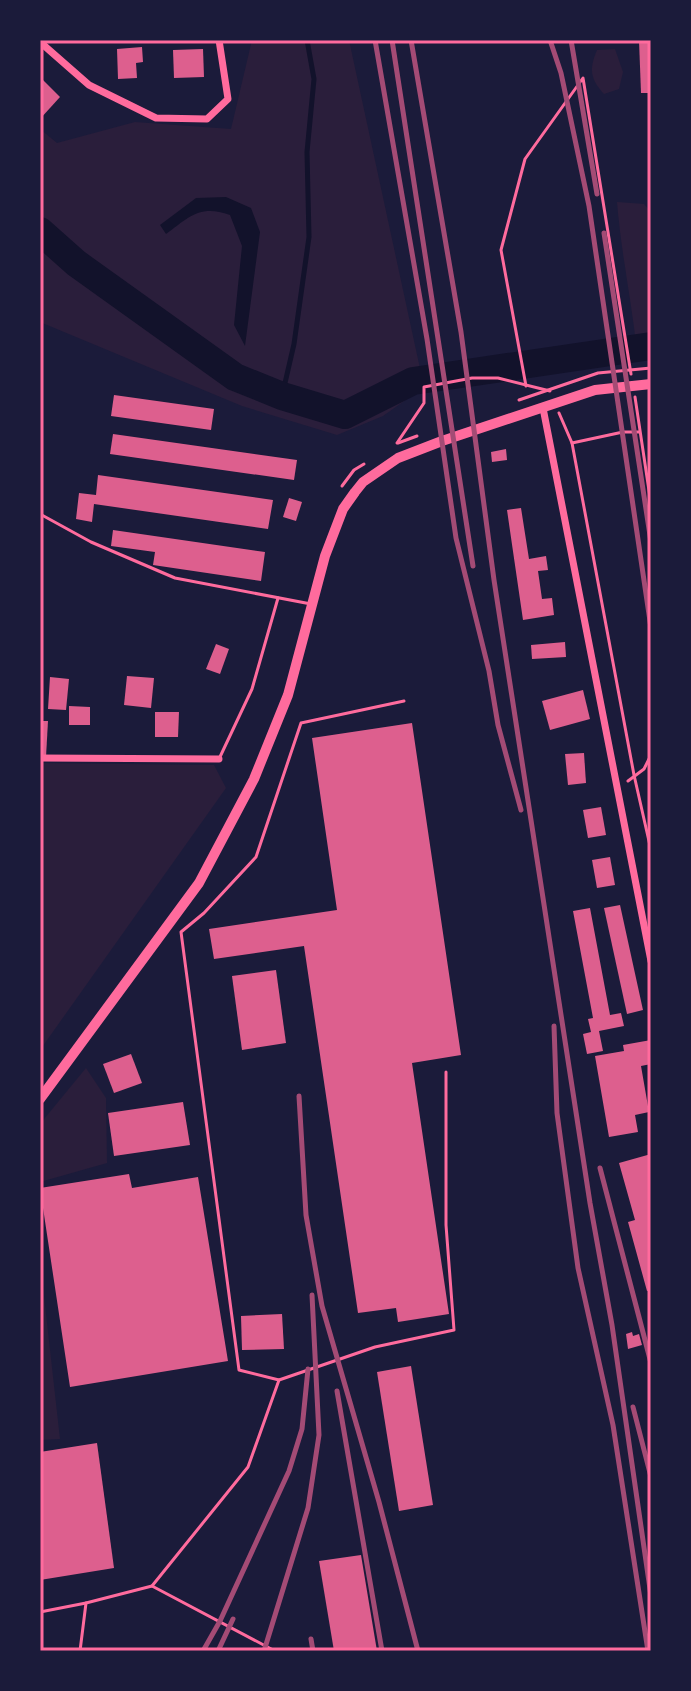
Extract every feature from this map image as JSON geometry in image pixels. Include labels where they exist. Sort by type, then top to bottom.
[{"type":"main road","points":[[40,1099],[199,883],[254,779],[288,695],[325,556],[343,509],[363,482],[398,458],[555,403],[595,390],[651,384]]},
{"type":"street","points":[[40,42],[89,85],[156,118],[207,119],[228,99],[219,40]]},
{"type":"street","points":[[543,408],[651,961]]},
{"type":"street","points":[[40,758],[219,759]]},
{"type":"lane","points":[[40,514],[91,542],[175,578],[314,605]]},
{"type":"lane","points":[[219,759],[252,689],[278,598]]},
{"type":"lane","points":[[404,701],[301,723],[256,857],[204,913],[181,932],[239,1370],[279,1380],[375,1347],[454,1330],[446,1225],[446,1072]]},
{"type":"lane","points":[[40,1612],[152,1586],[248,1467],[279,1380]]},
{"type":"lane","points":[[152,1586],[275,1651]]},
{"type":"lane","points":[[80,1651],[86,1603]]},
{"type":"path","points":[[526,386],[501,250],[525,159],[583,78],[651,504]]},
{"type":"path","points":[[397,443],[424,403],[424,387],[472,378],[498,378],[549,390],[572,443],[651,850]]},
{"type":"path","points":[[572,443],[623,432],[639,432]]},
{"type":"path","points":[[645,465],[651,467]]},
{"type":"path","points":[[617,791],[644,769],[651,755]]},
{"type":"shaded area","points":[[252,40],[349,40],[424,387],[383,416],[337,435],[242,406],[40,322],[40,129],[57,143],[135,122],[231,129]]},
{"type":"shaded area","points":[[615,49],[623,72],[619,89],[604,94],[592,74],[593,63],[597,50]]},
{"type":"shaded area","points":[[226,197],[251,208],[260,232],[245,346],[234,325],[242,246],[230,215],[211,211],[195,214],[166,234],[160,225],[196,198]]},
{"type":"shaded area","points":[[617,202],[644,204],[651,212],[651,355],[637,353]]},
{"type":"shaded area","points":[[40,763],[214,765],[226,788],[40,1050]]},
{"type":"shaded area","points":[[86,1068],[106,1098],[107,1163],[40,1182],[40,1124]]},
{"type":"shaded area","points":[[40,1260],[60,1439],[40,1440]]},
{"type":"building","points":[[639,40],[651,40],[651,93],[641,93]]},
{"type":"building","points":[[142,47],[143,62],[136,63],[137,78],[118,79],[117,49]]},
{"type":"building","points":[[203,49],[204,77],[174,78],[173,50]]},
{"type":"building","points":[[40,77],[60,97],[40,119]]},
{"type":"building","points":[[114,395],[214,409],[211,430],[111,416]]},
{"type":"building","points":[[113,434],[297,460],[294,480],[110,454]]},
{"type":"building","points":[[506,449],[507,460],[492,462],[491,452]]},
{"type":"building","points":[[98,475],[273,500],[268,529],[94,504],[92,522],[76,519],[79,493],[96,495]]},
{"type":"building","points":[[289,498],[302,502],[296,521],[283,517]]},
{"type":"building","points":[[521,508],[529,559],[546,556],[548,570],[538,571],[542,599],[552,598],[554,615],[523,620],[507,510]]},
{"type":"building","points":[[113,530],[265,552],[261,581],[153,565],[155,552],[111,546]]},
{"type":"building","points":[[565,642],[566,657],[532,659],[531,645]]},
{"type":"building","points":[[216,644],[229,649],[220,674],[206,669]]},
{"type":"building","points":[[127,676],[154,678],[151,708],[124,705]]},
{"type":"building","points":[[50,677],[69,679],[66,710],[48,709]]},
{"type":"building","points":[[583,690],[590,719],[550,730],[542,701]]},
{"type":"building","points":[[69,706],[90,707],[90,725],[69,725]]},
{"type":"building","points":[[155,712],[179,712],[178,737],[155,737]]},
{"type":"building","points":[[40,721],[48,721],[46,757],[40,756]]},
{"type":"building","points":[[412,723],[461,1055],[412,1063],[449,1314],[398,1322],[396,1308],[358,1313],[304,946],[214,959],[209,929],[337,910],[312,738]]},
{"type":"building","points":[[584,753],[586,783],[568,785],[565,754]]},
{"type":"building","points":[[601,807],[606,835],[588,838],[583,810]]},
{"type":"building","points":[[610,857],[615,885],[597,888],[592,860]]},
{"type":"building","points":[[620,905],[643,1010],[627,1014],[604,908]]},
{"type":"building","points":[[590,908],[610,1015],[621,1013],[624,1026],[599,1031],[603,1051],[587,1054],[583,1034],[591,1032],[588,1019],[593,1018],[573,911]]},
{"type":"building","points":[[276,970],[286,1043],[242,1050],[232,976]]},
{"type":"building","points":[[651,1040],[651,1064],[641,1066],[649,1112],[635,1115],[638,1132],[609,1137],[595,1056],[624,1051],[623,1045]]},
{"type":"building","points":[[131,1054],[142,1083],[114,1093],[103,1064]]},
{"type":"building","points":[[183,1102],[190,1145],[114,1156],[108,1113]]},
{"type":"building","points":[[651,1154],[651,1290],[647,1291],[628,1222],[635,1220],[619,1163]]},
{"type":"building","points":[[129,1174],[132,1188],[198,1177],[228,1361],[70,1387],[40,1188]]},
{"type":"building","points":[[282,1314],[284,1349],[242,1350],[241,1316]]},
{"type":"building","points":[[632,1332],[633,1336],[639,1334],[642,1345],[628,1349],[626,1334]]},
{"type":"building","points":[[411,1366],[433,1505],[399,1511],[377,1372]]},
{"type":"building","points":[[97,1443],[114,1568],[40,1580],[40,1452]]},
{"type":"building","points":[[361,1555],[377,1651],[334,1651],[319,1561]]},
{"type":"waterway","points":[[282,396],[294,344],[309,237],[307,152],[314,79],[307,40]]},
{"type":"waterway","points":[[40,231],[76,263],[235,377],[282,396],[345,415],[413,381],[651,346]]},
{"type":"railway","points":[[375,40],[427,339],[456,538],[489,671],[498,725],[521,810]]},
{"type":"railway","points":[[392,40],[473,566]]},
{"type":"railway","points":[[411,40],[461,332],[494,580],[590,1203],[612,1325],[651,1596]]},
{"type":"railway","points":[[550,40],[561,73],[589,206],[651,628]]},
{"type":"railway","points":[[571,40],[597,194]]},
{"type":"railway","points":[[604,233],[651,542]]},
{"type":"railway","points":[[554,1026],[557,1113],[578,1268],[613,1425],[648,1651]]},
{"type":"railway","points":[[299,1096],[306,1215],[322,1306],[418,1651]]},
{"type":"railway","points":[[600,1168],[651,1363]]},
{"type":"railway","points":[[264,1651],[308,1508],[319,1435],[312,1295]]},
{"type":"railway","points":[[203,1651],[220,1621],[289,1471],[302,1429],[308,1369]]},
{"type":"railway","points":[[337,1391],[382,1651]]},
{"type":"railway","points":[[633,1407],[651,1477]]},
{"type":"railway","points":[[218,1651],[233,1619]]},
{"type":"railway","points":[[311,1639],[313,1651]]}]
